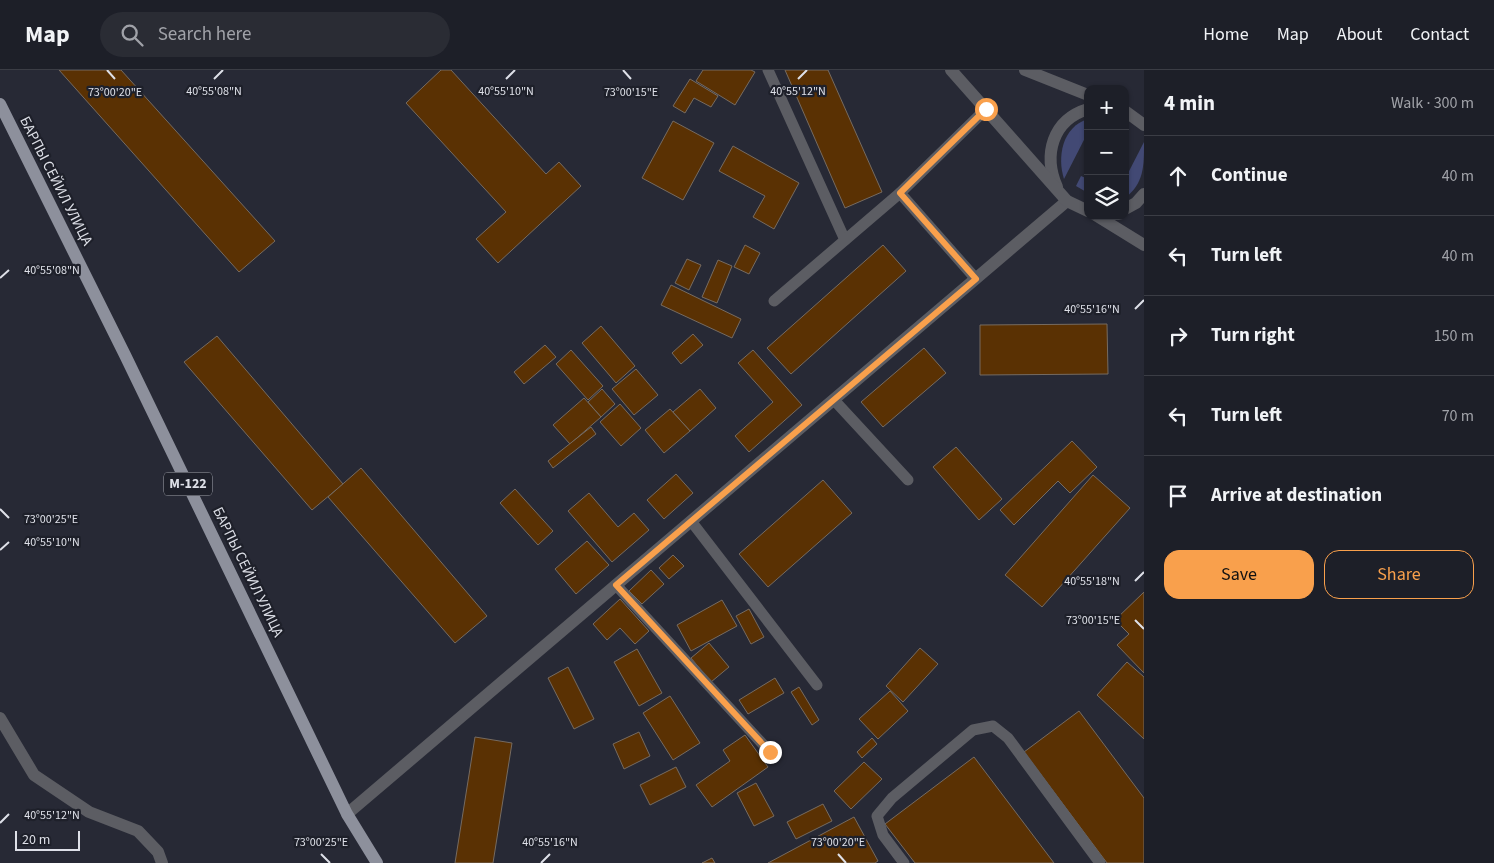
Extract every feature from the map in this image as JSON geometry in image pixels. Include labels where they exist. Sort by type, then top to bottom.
[{"type":"main road","name":"БАРПЫ СЕЙИЛ УЛИЦА","points":[[0,104],[125,355],[347,814],[377,863]]},
{"type":"street","points":[[951,70],[1057,187],[1067,201],[1084,209]]},
{"type":"street","points":[[1025,70],[1084,94]]},
{"type":"street","points":[[1057,187],[1050,170],[1050,153],[1055,136],[1065,122],[1084,110]]},
{"type":"street","points":[[1129,113],[1144,125]]},
{"type":"street","points":[[1129,207],[1136,203],[1144,194]]},
{"type":"street","points":[[347,814],[1067,201]]},
{"type":"street","points":[[1103,220],[1144,245]]},
{"type":"street","points":[[0,718],[34,775],[90,812],[138,831],[158,852],[162,863]]},
{"type":"lane","points":[[768,70],[845,240]]},
{"type":"lane","points":[[774,301],[900,193],[986,109]]},
{"type":"lane","points":[[900,193],[976,279]]},
{"type":"lane","points":[[834,400],[908,480]]},
{"type":"lane","points":[[691,521],[818,685]]},
{"type":"lane","points":[[616,585],[770,752]]},
{"type":"lane","points":[[904,863],[883,835],[877,816],[892,798],[973,730],[993,726],[1008,738],[1100,863]]},
{"type":"shaded area","points":[[1084,121],[1084,140],[1064,179],[1061,161],[1064,144],[1072,129]]},
{"type":"shaded area","points":[[1144,142],[1142,174],[1136,186],[1129,194],[1129,171]]},
{"type":"shaded area","points":[[1081,176],[1084,177],[1084,191],[1076,186]]},
{"type":"building","points":[[59,70],[121,70],[275,241],[239,272]]},
{"type":"building","points":[[441,70],[451,70],[546,174],[559,162],[581,186],[498,263],[476,239],[506,212],[406,103]]},
{"type":"building","points":[[703,70],[751,70],[755,72],[735,105],[696,81]]},
{"type":"building","points":[[785,70],[828,70],[882,192],[845,208]]},
{"type":"building","points":[[690,79],[718,96],[711,107],[694,98],[685,113],[673,106]]},
{"type":"building","points":[[673,121],[714,143],[683,200],[642,178]]},
{"type":"building","points":[[733,146],[799,183],[774,229],[753,217],[765,196],[719,171]]},
{"type":"building","points":[[745,245],[760,253],[749,274],[734,267]]},
{"type":"building","points":[[883,245],[906,271],[791,374],[767,348]]},
{"type":"building","points":[[687,259],[701,265],[689,290],[675,283]]},
{"type":"building","points":[[718,260],[732,266],[717,303],[702,297]]},
{"type":"building","points":[[671,285],[741,319],[732,338],[661,305]]},
{"type":"building","points":[[1107,324],[1108,374],[980,375],[980,325]]},
{"type":"building","points":[[601,326],[635,366],[616,383],[582,343]]},
{"type":"building","points":[[693,334],[703,345],[681,364],[672,353]]},
{"type":"building","points":[[217,336],[343,484],[312,510],[184,362]]},
{"type":"building","points":[[545,345],[556,357],[524,384],[514,372]]},
{"type":"building","points":[[924,348],[946,373],[883,427],[861,402]]},
{"type":"building","points":[[571,350],[603,386],[588,400],[556,364]]},
{"type":"building","points":[[753,350],[802,405],[749,452],[735,436],[773,402],[738,363]]},
{"type":"building","points":[[636,369],[658,395],[634,415],[612,389]]},
{"type":"building","points":[[602,389],[615,404],[601,417],[588,402]]},
{"type":"building","points":[[700,389],[716,408],[690,431],[673,412]]},
{"type":"building","points":[[584,398],[601,417],[570,444],[553,425]]},
{"type":"building","points":[[620,404],[641,428],[621,446],[600,422]]},
{"type":"building","points":[[670,409],[690,431],[664,453],[645,430]]},
{"type":"building","points":[[591,427],[596,434],[553,468],[548,461]]},
{"type":"building","points":[[1072,441],[1097,467],[1070,493],[1058,481],[1014,525],[1000,510]]},
{"type":"building","points":[[956,447],[1002,499],[979,520],[933,467]]},
{"type":"building","points":[[361,468],[487,616],[455,643],[328,497]]},
{"type":"building","points":[[676,474],[693,493],[664,519],[647,500]]},
{"type":"building","points":[[1093,475],[1130,508],[1042,607],[1005,575]]},
{"type":"building","points":[[823,480],[852,513],[768,587],[739,554]]},
{"type":"building","points":[[515,489],[553,531],[538,545],[500,503]]},
{"type":"building","points":[[589,493],[618,527],[634,513],[649,530],[612,562],[568,511]]},
{"type":"building","points":[[587,541],[609,565],[576,594],[555,569]]},
{"type":"building","points":[[673,555],[684,566],[669,579],[659,568]]},
{"type":"building","points":[[651,570],[664,584],[642,604],[629,591]]},
{"type":"building","points":[[1144,592],[1144,673],[1117,645],[1129,634],[1115,620]]},
{"type":"building","points":[[620,599],[649,631],[635,644],[620,628],[607,640],[593,624]]},
{"type":"building","points":[[722,600],[737,626],[691,651],[677,625]]},
{"type":"building","points":[[749,609],[764,637],[751,644],[736,616]]},
{"type":"building","points":[[709,643],[729,667],[711,682],[691,658]]},
{"type":"building","points":[[920,648],[938,664],[903,702],[886,686]]},
{"type":"building","points":[[637,649],[662,693],[639,706],[614,662]]},
{"type":"building","points":[[1127,662],[1144,677],[1144,739],[1097,695]]},
{"type":"building","points":[[568,667],[594,719],[574,729],[548,678]]},
{"type":"building","points":[[775,678],[784,693],[748,714],[739,700]]},
{"type":"building","points":[[799,687],[819,720],[812,725],[791,692]]},
{"type":"building","points":[[890,691],[908,711],[878,739],[859,719]]},
{"type":"building","points":[[670,696],[700,743],[673,760],[643,713]]},
{"type":"building","points":[[1079,711],[1144,798],[1144,863],[1107,863],[1024,752]]},
{"type":"building","points":[[639,732],[650,756],[624,769],[613,744]]},
{"type":"building","points":[[745,735],[768,767],[712,807],[696,785],[730,761],[723,750]]},
{"type":"building","points":[[475,737],[512,743],[493,863],[455,863]]},
{"type":"building","points":[[872,738],[877,744],[862,758],[857,752]]},
{"type":"building","points":[[974,757],[1054,863],[915,863],[885,824]]},
{"type":"building","points":[[864,762],[882,779],[851,809],[834,791]]},
{"type":"building","points":[[676,767],[686,787],[650,805],[640,785]]},
{"type":"building","points":[[756,783],[774,816],[754,826],[737,793]]},
{"type":"building","points":[[823,804],[832,821],[796,839],[787,822]]},
{"type":"building","points":[[854,817],[878,861],[875,863],[768,863]]},
{"type":"building","points":[[712,858],[715,863],[702,863]]},
{"type":"route","points":[[770,752],[616,585],[976,279],[900,193],[986,109]]}]
